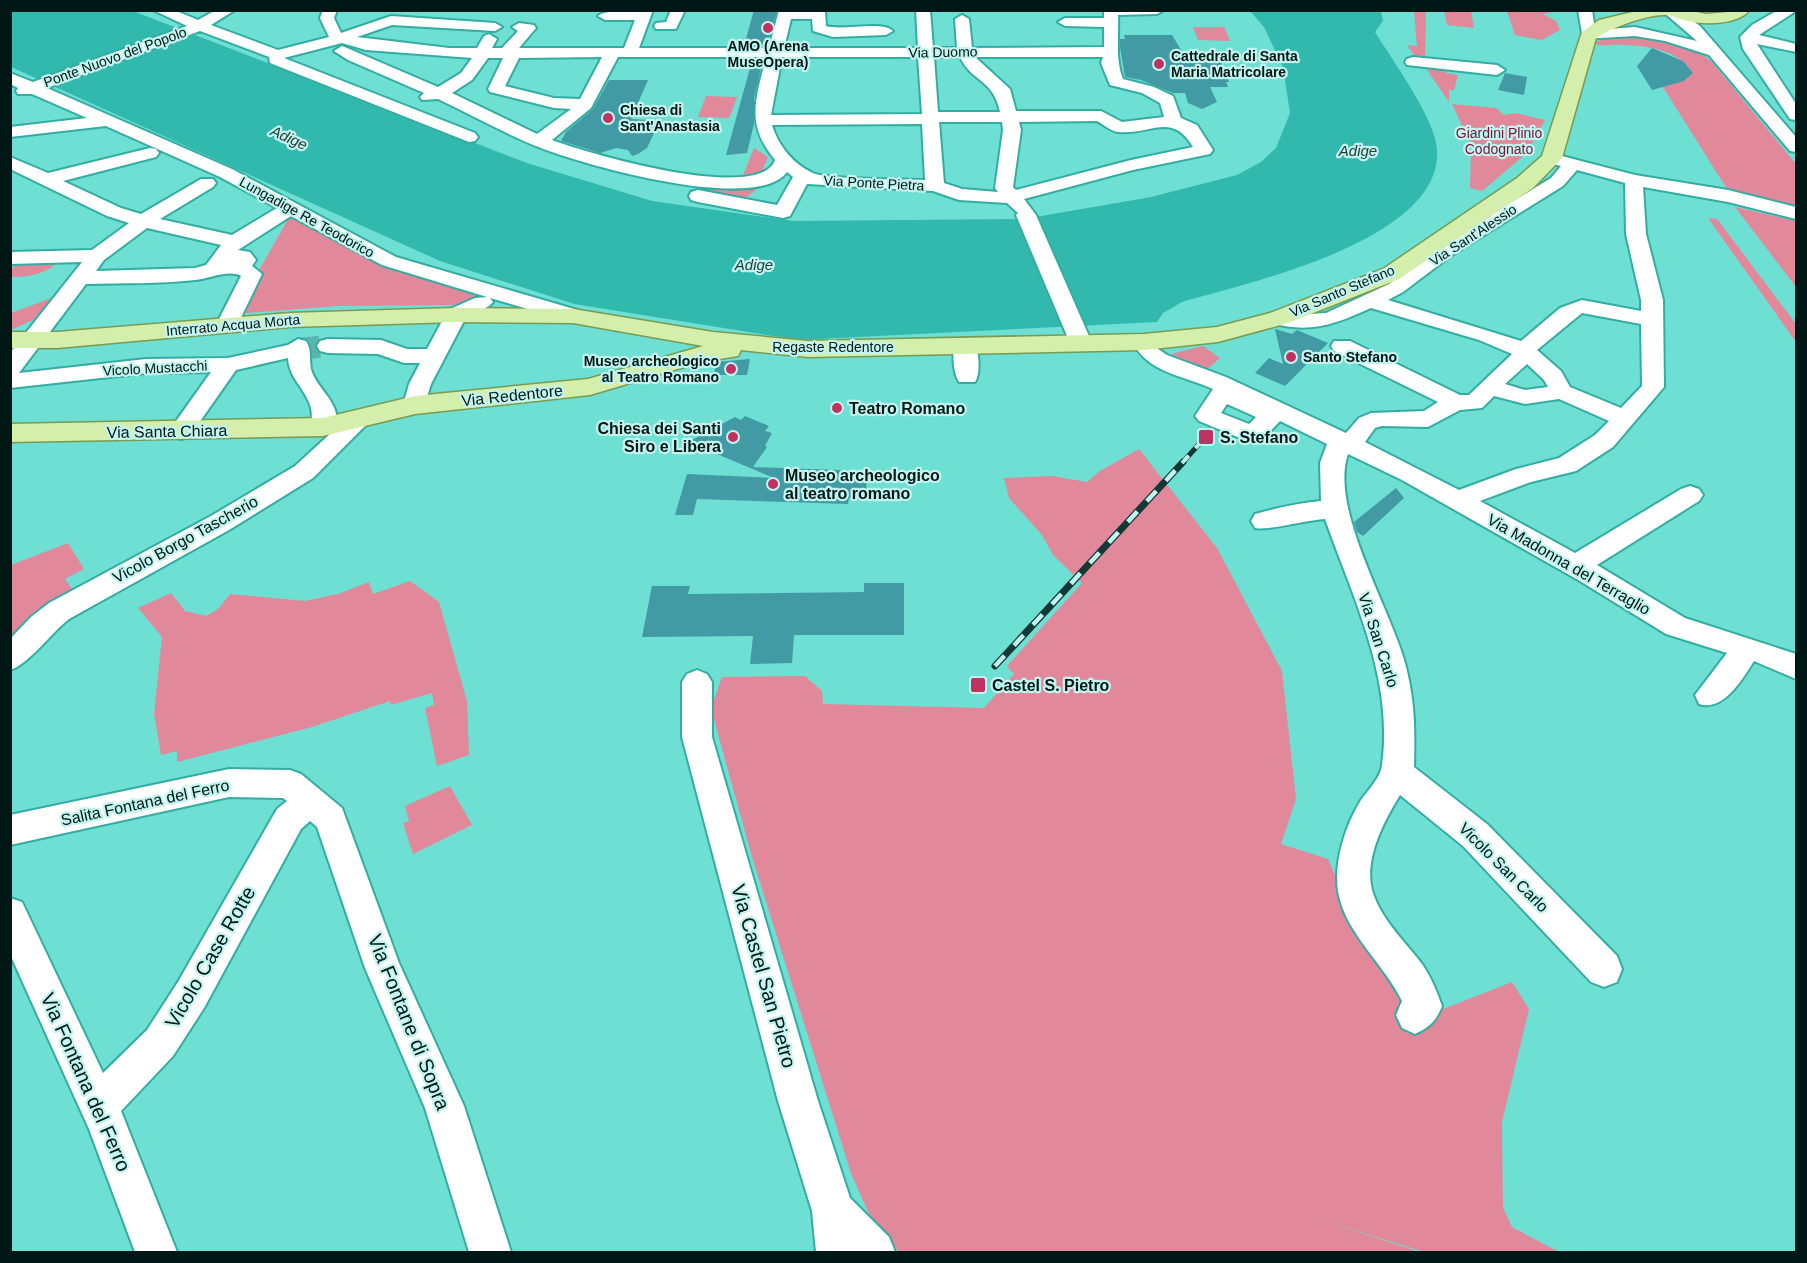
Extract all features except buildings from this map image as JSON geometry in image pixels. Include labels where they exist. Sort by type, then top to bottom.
[{"type":"main road","points":[[1560,156],[1586,43],[1605,24],[1667,10],[1689,18],[1720,19],[1742,10]]},
{"type":"main road","name":"Via Santo Stefano","points":[[1085,339],[1144,342],[1218,334],[1279,318],[1391,274],[1525,183],[1560,156]]},
{"type":"main road","name":"Interrato Acqua Morta","points":[[22,340],[290,320],[456,315],[573,316]]},
{"type":"main road","points":[[573,316],[706,347]]},
{"type":"main road","name":"Regaste Redentore","points":[[770,347],[965,345],[1085,339]]},
{"type":"main road","name":"Via Redentore","points":[[323,427],[416,405],[590,387],[706,347],[770,347]]},
{"type":"main road","name":"Via Santa Chiara","points":[[10,433],[323,427]]},
{"type":"street","points":[[160,10],[194,28],[277,55],[334,39],[394,15],[421,22],[495,27]]},
{"type":"street","name":"Ponte Nuovo del Popolo","points":[[45,87],[194,28],[228,10]]},
{"type":"street","points":[[330,10],[327,18],[334,39],[370,64],[500,123],[585,157],[647,171],[741,183],[770,178],[783,166],[784,159]]},
{"type":"street","points":[[412,103],[464,81],[483,53],[506,10]]},
{"type":"street","points":[[661,26],[671,26],[678,10]]},
{"type":"street","points":[[923,10],[935,186]]},
{"type":"street","points":[[1073,52],[1063,16],[1111,15],[1157,10]]},
{"type":"street","points":[[1586,10],[1593,20],[1605,24]]},
{"type":"street","points":[[1586,10],[1586,43],[1616,31],[1657,35],[1710,46]]},
{"type":"street","points":[[1667,10],[1695,29],[1788,125],[1797,147]]},
{"type":"street","points":[[1748,37],[1757,28],[1790,10]]},
{"type":"street","points":[[886,31],[833,33],[818,28],[820,15],[785,12],[762,120],[1101,116],[1119,127],[1174,121],[1191,129],[1204,150],[1068,180],[1006,176]]},
{"type":"street","points":[[605,16],[646,13],[629,54]]},
{"type":"street","points":[[1111,15],[1112,52],[1109,63],[1116,82],[1148,90],[1167,100],[1174,121]]},
{"type":"street","points":[[1710,46],[1720,19]]},
{"type":"street","points":[[962,20],[965,51],[971,64],[1004,92],[1012,130],[1004,188],[1020,207],[1085,339]]},
{"type":"street","points":[[519,27],[529,28],[509,53],[496,89],[554,103],[585,104]]},
{"type":"street","points":[[392,48],[409,34]]},
{"type":"street","points":[[449,53],[465,37]]},
{"type":"street","points":[[1748,37],[1797,48]]},
{"type":"street","points":[[1748,37],[1751,49],[1797,115]]},
{"type":"street","name":"Via Duomo","points":[[334,39],[366,45],[449,53],[1112,52]]},
{"type":"street","points":[[540,140],[568,123],[585,104],[601,79],[612,53]]},
{"type":"street","points":[[277,55],[276,60],[335,80],[474,134],[500,123]]},
{"type":"street","points":[[1413,62],[1497,70]]},
{"type":"street","points":[[335,80],[370,64]]},
{"type":"street","name":"Lungadige Re Teodorico","points":[[10,78],[45,87],[110,121],[226,173],[389,261],[573,316]]},
{"type":"street","points":[[10,97],[45,87]]},
{"type":"street","name":"Via Ponte Pietra","points":[[762,120],[771,143],[784,159],[807,180],[935,186],[959,195],[992,198],[1020,207],[1068,180]]},
{"type":"street","points":[[10,132],[110,121]]},
{"type":"street","points":[[1119,127],[1131,165]]},
{"type":"street","points":[[73,140],[130,130]]},
{"type":"street","points":[[10,185],[150,153]]},
{"type":"street","points":[[1560,156],[1595,171],[1674,188],[1728,203],[1797,213]]},
{"type":"street","name":"Via Sant'Alessio","points":[[1279,318],[1293,322],[1330,319],[1396,288],[1445,251],[1557,182],[1560,156]]},
{"type":"street","points":[[585,157],[571,165],[626,182],[697,190],[729,202],[783,212],[807,180]]},
{"type":"street","points":[[10,162],[114,212],[143,221],[232,259],[252,274],[227,325]]},
{"type":"street","points":[[729,202],[751,201],[760,198],[772,186],[807,180]]},
{"type":"street","points":[[1459,503],[1465,497],[1525,475],[1567,465],[1604,441],[1653,387],[1649,280],[1636,234],[1634,180]]},
{"type":"street","points":[[10,369],[22,340],[97,256],[143,221],[207,183]]},
{"type":"street","points":[[772,186],[765,203],[777,211]]},
{"type":"street","points":[[78,278],[196,274],[232,259],[255,240],[254,232],[292,207]]},
{"type":"street","points":[[10,258],[97,256]]},
{"type":"street","name":"Interrato Acqua Morta","points":[[456,315],[479,306],[486,297],[486,290]]},
{"type":"street","points":[[1369,300],[1405,313],[1505,341],[1526,353],[1557,379],[1560,391]]},
{"type":"street","points":[[1342,346],[1456,402],[1474,403],[1491,387],[1501,372],[1526,353],[1570,309],[1582,306],[1652,320]]},
{"type":"street","points":[[416,405],[420,384],[456,315]]},
{"type":"street","name":"Via Madonna del Terraglio","points":[[1144,342],[1149,353],[1159,360],[1218,382],[1341,450],[1411,474],[1666,620],[1708,638],[1745,647],[1797,666]]},
{"type":"street","points":[[965,345],[967,377]]},
{"type":"street","points":[[328,346],[381,346],[404,356],[434,356]]},
{"type":"street","name":"Vicolo Mustacchi","points":[[10,381],[146,366],[228,364],[298,347],[300,371],[323,406],[323,427]]},
{"type":"street","points":[[181,431],[228,364]]},
{"type":"street","points":[[1491,387],[1515,396],[1534,398],[1560,391],[1626,419]]},
{"type":"street","points":[[1341,450],[1367,423],[1378,418],[1428,419],[1456,402]]},
{"type":"street","name":"Vicolo Borgo Tascherio","points":[[10,659],[41,625],[59,611],[220,523],[304,472],[360,419]]},
{"type":"street","name":"Via San Carlo","points":[[1341,450],[1334,509],[1390,661],[1401,708],[1398,771]]},
{"type":"street","points":[[1575,566],[1690,495]]},
{"type":"street","points":[[1264,521],[1298,512],[1334,509]]},
{"type":"street","points":[[1710,695],[1742,656],[1745,647]]},
{"type":"street","name":"Via Castel San Pietro","points":[[697,682],[697,737],[798,1101],[833,1211],[874,1252]]},
{"type":"street","points":[[1398,771],[1371,813],[1360,842],[1354,873],[1356,897],[1371,925],[1411,980],[1424,1006],[1415,1015]]},
{"type":"street","name":"Vicolo San Carlo","points":[[1398,771],[1404,779],[1474,835],[1604,969]]},
{"type":"street","name":"Salita Fontana del Ferro","points":[[10,830],[229,783],[290,784],[311,801]]},
{"type":"street","name":"Vicolo Case Rotte","points":[[98,1106],[160,1043],[191,995],[289,819],[311,801]]},
{"type":"street","name":"Via Fontane di Sopra","points":[[311,801],[330,818],[383,968],[444,1106],[490,1252]]},
{"type":"street","name":"Via Fontana del Ferro","points":[[10,914],[134,1189],[156,1252]]},
{"type":"street","points":[[833,1211],[837,1252]]},
{"type":"green space","points":[[1414,11],[1426,11],[1425,60],[1417,59],[1407,45],[1417,46]]},
{"type":"green space","points":[[1444,11],[1471,11],[1474,28],[1447,25]]},
{"type":"green space","points":[[1507,11],[1560,11],[1543,14],[1556,21],[1560,30],[1542,40],[1515,35]]},
{"type":"green space","points":[[1193,27],[1224,27],[1230,41],[1198,40]]},
{"type":"green space","points":[[1614,34],[1653,37],[1679,43],[1702,54],[1712,62],[1796,164],[1796,207],[1732,193],[1727,189],[1661,84],[1688,78],[1691,71],[1678,58],[1660,50],[1640,46],[1604,46],[1594,43]]},
{"type":"green space","points":[[1425,67],[1447,68],[1446,73],[1458,75],[1454,90],[1449,90],[1449,102]]},
{"type":"green space","points":[[706,96],[737,97],[729,118],[698,117]]},
{"type":"green space","name":"Giardini Plinio Codognato","points":[[1452,104],[1496,108],[1504,115],[1516,113],[1545,120],[1527,153],[1482,191],[1470,188],[1471,145]]},
{"type":"green space","points":[[754,148],[768,157],[761,174],[742,178]]},
{"type":"green space","points":[[708,185],[736,189],[760,187],[744,199],[700,193]]},
{"type":"green space","points":[[1735,207],[1796,221],[1796,287]]},
{"type":"green space","points":[[291,214],[469,289],[476,297],[466,303],[453,305],[338,306],[234,314]]},
{"type":"green space","points":[[1708,218],[1717,219],[1796,324],[1796,342]]},
{"type":"green space","points":[[23,260],[60,260],[50,269],[37,274],[11,277],[11,269]]},
{"type":"green space","points":[[54,297],[33,320],[11,330],[11,313]]},
{"type":"green space","points":[[1203,346],[1220,358],[1206,370],[1171,354]]},
{"type":"green space","points":[[1139,449],[1217,548],[1282,671],[1296,799],[1281,844],[1328,859],[1351,912],[1433,1013],[1512,982],[1529,1009],[1502,1122],[1503,1208],[1512,1227],[1559,1252],[1424,1252],[1322,1220],[1420,1252],[899,1252],[868,1212],[851,1173],[752,857],[711,709],[722,677],[805,676],[822,691],[823,704],[984,708],[1014,674],[1007,666],[1082,583],[1053,555],[1042,535],[1009,498],[1004,478],[1052,476],[1087,482],[1100,471]]},
{"type":"green space","points":[[68,543],[84,569],[65,579],[74,592],[11,640],[11,565]]},
{"type":"green space","points":[[410,581],[439,602],[467,701],[469,755],[437,766],[425,708],[434,705],[432,693],[391,705],[390,701],[312,727],[177,762],[177,751],[161,755],[154,714],[162,637],[138,608],[171,593],[185,611],[206,616],[218,609],[230,594],[305,601],[338,594],[369,582],[373,594]]},
{"type":"green space","points":[[450,786],[472,825],[413,854],[403,823],[409,821],[405,806]]},
{"type":"water","name":"Adige","points":[[11,11],[133,11],[527,163],[652,201],[793,221],[1024,219],[1151,197],[1237,175],[1261,162],[1276,148],[1290,113],[1283,67],[1264,27],[1250,11],[1381,11],[1383,21],[1375,32],[1421,105],[1429,121],[1437,149],[1431,181],[1409,209],[1377,232],[1337,252],[1294,269],[1182,302],[1163,313],[1157,322],[798,340],[574,304],[440,261],[11,67]]},
{"type":"tunnel","points":[[298,349],[328,346]]},
{"type":"railway","points":[[1182,463],[1201,442]]},
{"type":"railway","points":[[995,666],[1183,462]]},
{"type":"place","name":"AMO (Arena MuseOpera)","points":[[768,28]]},
{"type":"place","name":"Cattedrale di Santa Maria Matricolare","points":[[1159,64]]},
{"type":"place","name":"Chiesa di Sant'Anastasia","points":[[608,118]]},
{"type":"place","name":"Santo Stefano","points":[[1291,357]]},
{"type":"place","name":"Museo archeologico al Teatro Romano","points":[[731,369]]},
{"type":"place","name":"Teatro Romano","points":[[837,408]]},
{"type":"place","name":"Chiesa dei Santi Siro e Libera","points":[[733,437]]},
{"type":"place","name":"S. Stefano","points":[[1206,437]]},
{"type":"place","name":"Museo archeologico al teatro romano","points":[[773,484]]},
{"type":"place","name":"Castel S. Pietro","points":[[978,685]]}]
